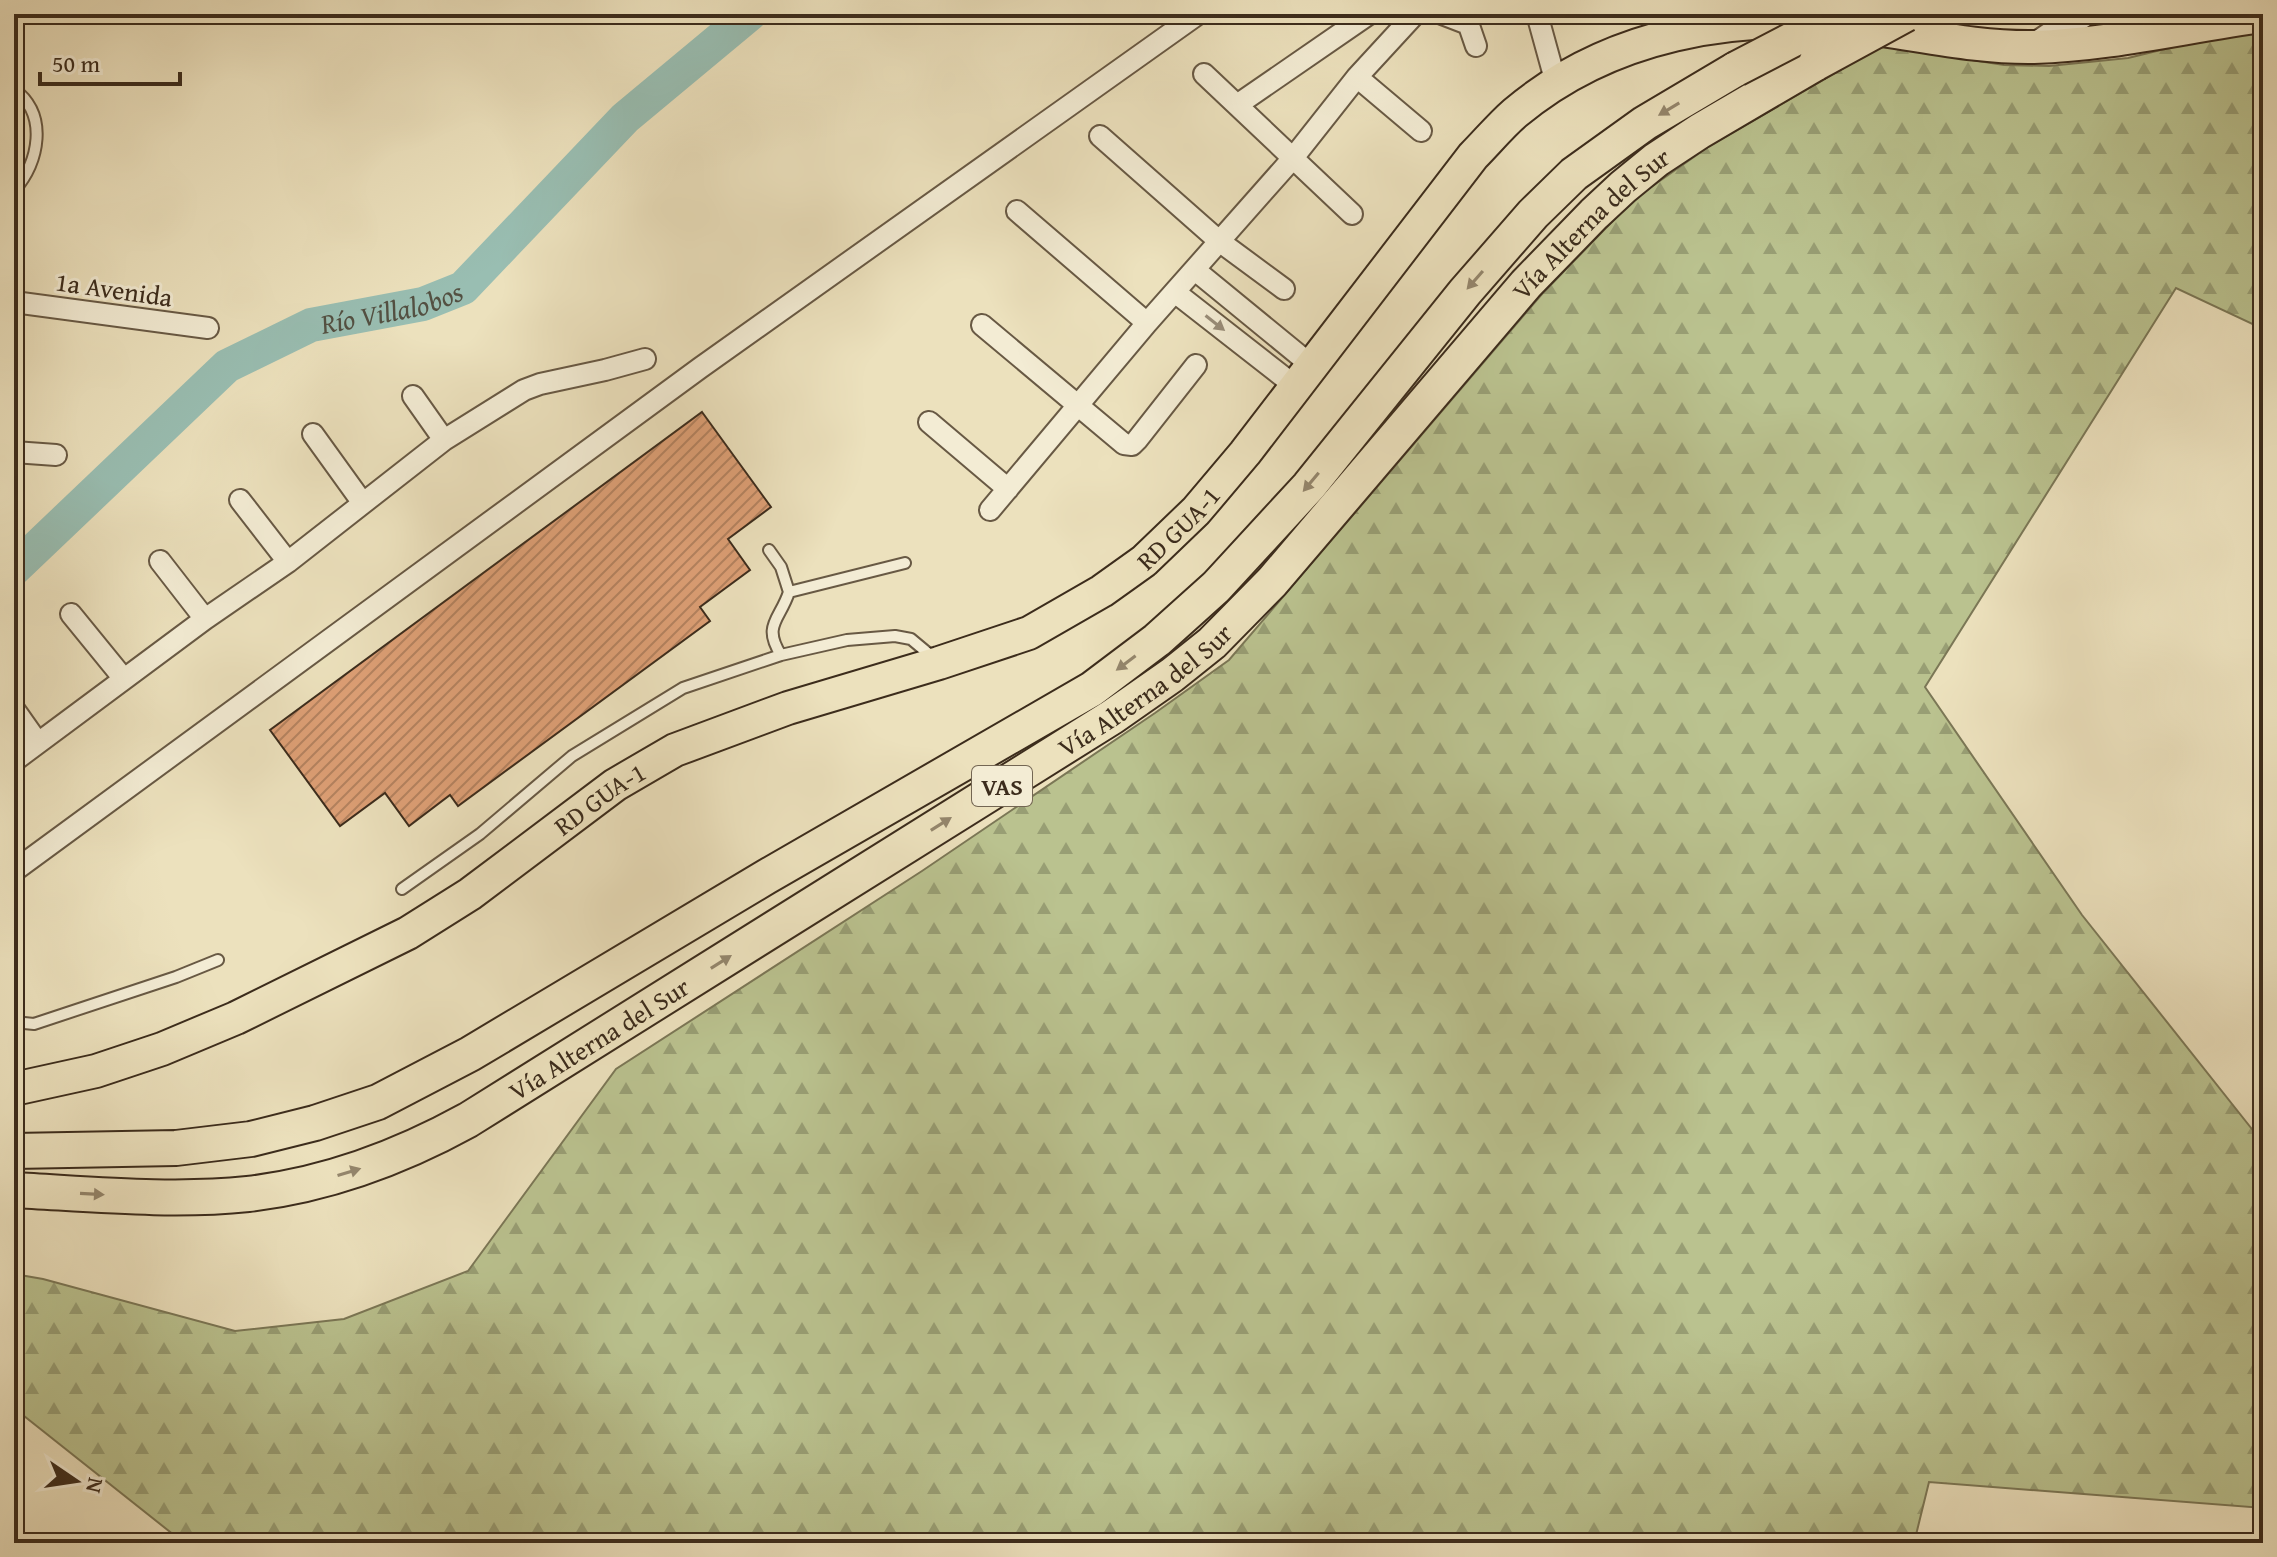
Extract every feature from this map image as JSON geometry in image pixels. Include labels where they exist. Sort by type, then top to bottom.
[{"type":"highway","name":"Vía Alterna del Sur","points":[[14,1151],[176,1148],[251,1139],[315,1123],[378,1102],[470,1054],[780,869],[1092,689],[1157,640],[1216,587],[1309,486],[1465,292],[1533,214],[1574,174],[1645,123],[1736,69],[1842,14]]},
{"type":"highway","name":"Vía Alterna del Sur","points":[[14,1190],[163,1196],[246,1194],[281,1189],[343,1174],[406,1151],[468,1120],[1112,717],[1192,660],[1241,615],[1526,284],[1623,187],[1656,160],[1700,131],[1906,14]]},
{"type":"main road","name":"RD GUA-1","points":[[14,1089],[96,1071],[162,1049],[236,1018],[408,933],[470,894],[615,785],[675,750],[788,708],[1029,633],[1102,591],[1144,561],[1196,511],[1245,453],[1473,156],[1515,113],[1582,67],[1650,40],[1697,29],[1799,18],[1979,45],[2048,46],[2126,25],[2263,16]]},
{"type":"street","points":[[14,871],[700,368],[1198,14]]},
{"type":"street","points":[[1237,105],[1369,14]]},
{"type":"street","points":[[990,510],[1147,323],[1293,158],[1357,77],[1415,14]]},
{"type":"street","points":[[1442,14],[1467,19],[1476,46]]},
{"type":"street","points":[[1537,14],[1556,83]]},
{"type":"street","points":[[2048,46],[2083,14]]},
{"type":"street","points":[[2048,46],[2095,14]]},
{"type":"street","points":[[1204,74],[1352,214]]},
{"type":"street","points":[[1357,77],[1421,131]]},
{"type":"street","points":[[1100,136],[1219,241],[1284,289]]},
{"type":"street","points":[[1017,211],[1147,323]]},
{"type":"street","points":[[1195,270],[1303,375]]},
{"type":"street","points":[[1176,293],[1303,375]]},
{"type":"street","name":"1a Avenida","points":[[14,302],[208,328]]},
{"type":"street","points":[[982,325],[1124,444],[1132,445],[1137,440],[1196,365]]},
{"type":"street","points":[[14,761],[205,619],[288,562],[444,440],[524,390],[549,381],[645,359]]},
{"type":"street","points":[[413,396],[444,440]]},
{"type":"street","points":[[929,422],[1008,489]]},
{"type":"street","points":[[313,434],[362,502]]},
{"type":"street","points":[[14,452],[56,455]]},
{"type":"street","points":[[240,500],[288,562]]},
{"type":"street","points":[[160,561],[205,619]]},
{"type":"street","points":[[71,614],[124,679]]},
{"type":"street","points":[[14,709],[38,743]]},
{"type":"lane","points":[[14,89],[30,104],[37,130],[32,163],[14,191]]},
{"type":"lane","points":[[769,550],[781,567],[789,592],[773,622],[773,642],[781,655]]},
{"type":"lane","points":[[789,592],[905,563]]},
{"type":"lane","points":[[402,889],[480,834],[572,756],[683,688],[781,655],[847,640],[895,636],[911,639],[939,663]]},
{"type":"lane","points":[[14,1022],[34,1024],[54,1018],[218,960]]},
{"type":"green space","points":[[2263,32],[2263,329],[2176,288],[1925,687],[2082,915],[2263,1143],[2263,1508],[1929,1482],[1914,1543],[184,1543],[14,1408],[14,1274],[43,1279],[235,1331],[344,1319],[468,1271],[616,1069],[922,871],[1229,660],[1542,294],[1634,199],[1711,145],[1882,46],[2004,65],[2049,66],[2128,58],[2202,40]]},
{"type":"building","points":[[702,412],[771,507],[728,539],[750,570],[700,607],[710,621],[458,806],[450,795],[409,826],[385,793],[340,826],[270,730]]},
{"type":"waterway","name":"Río Villalobos","points":[[14,569],[227,366],[311,325],[423,304],[463,288],[625,118],[750,14]]}]
